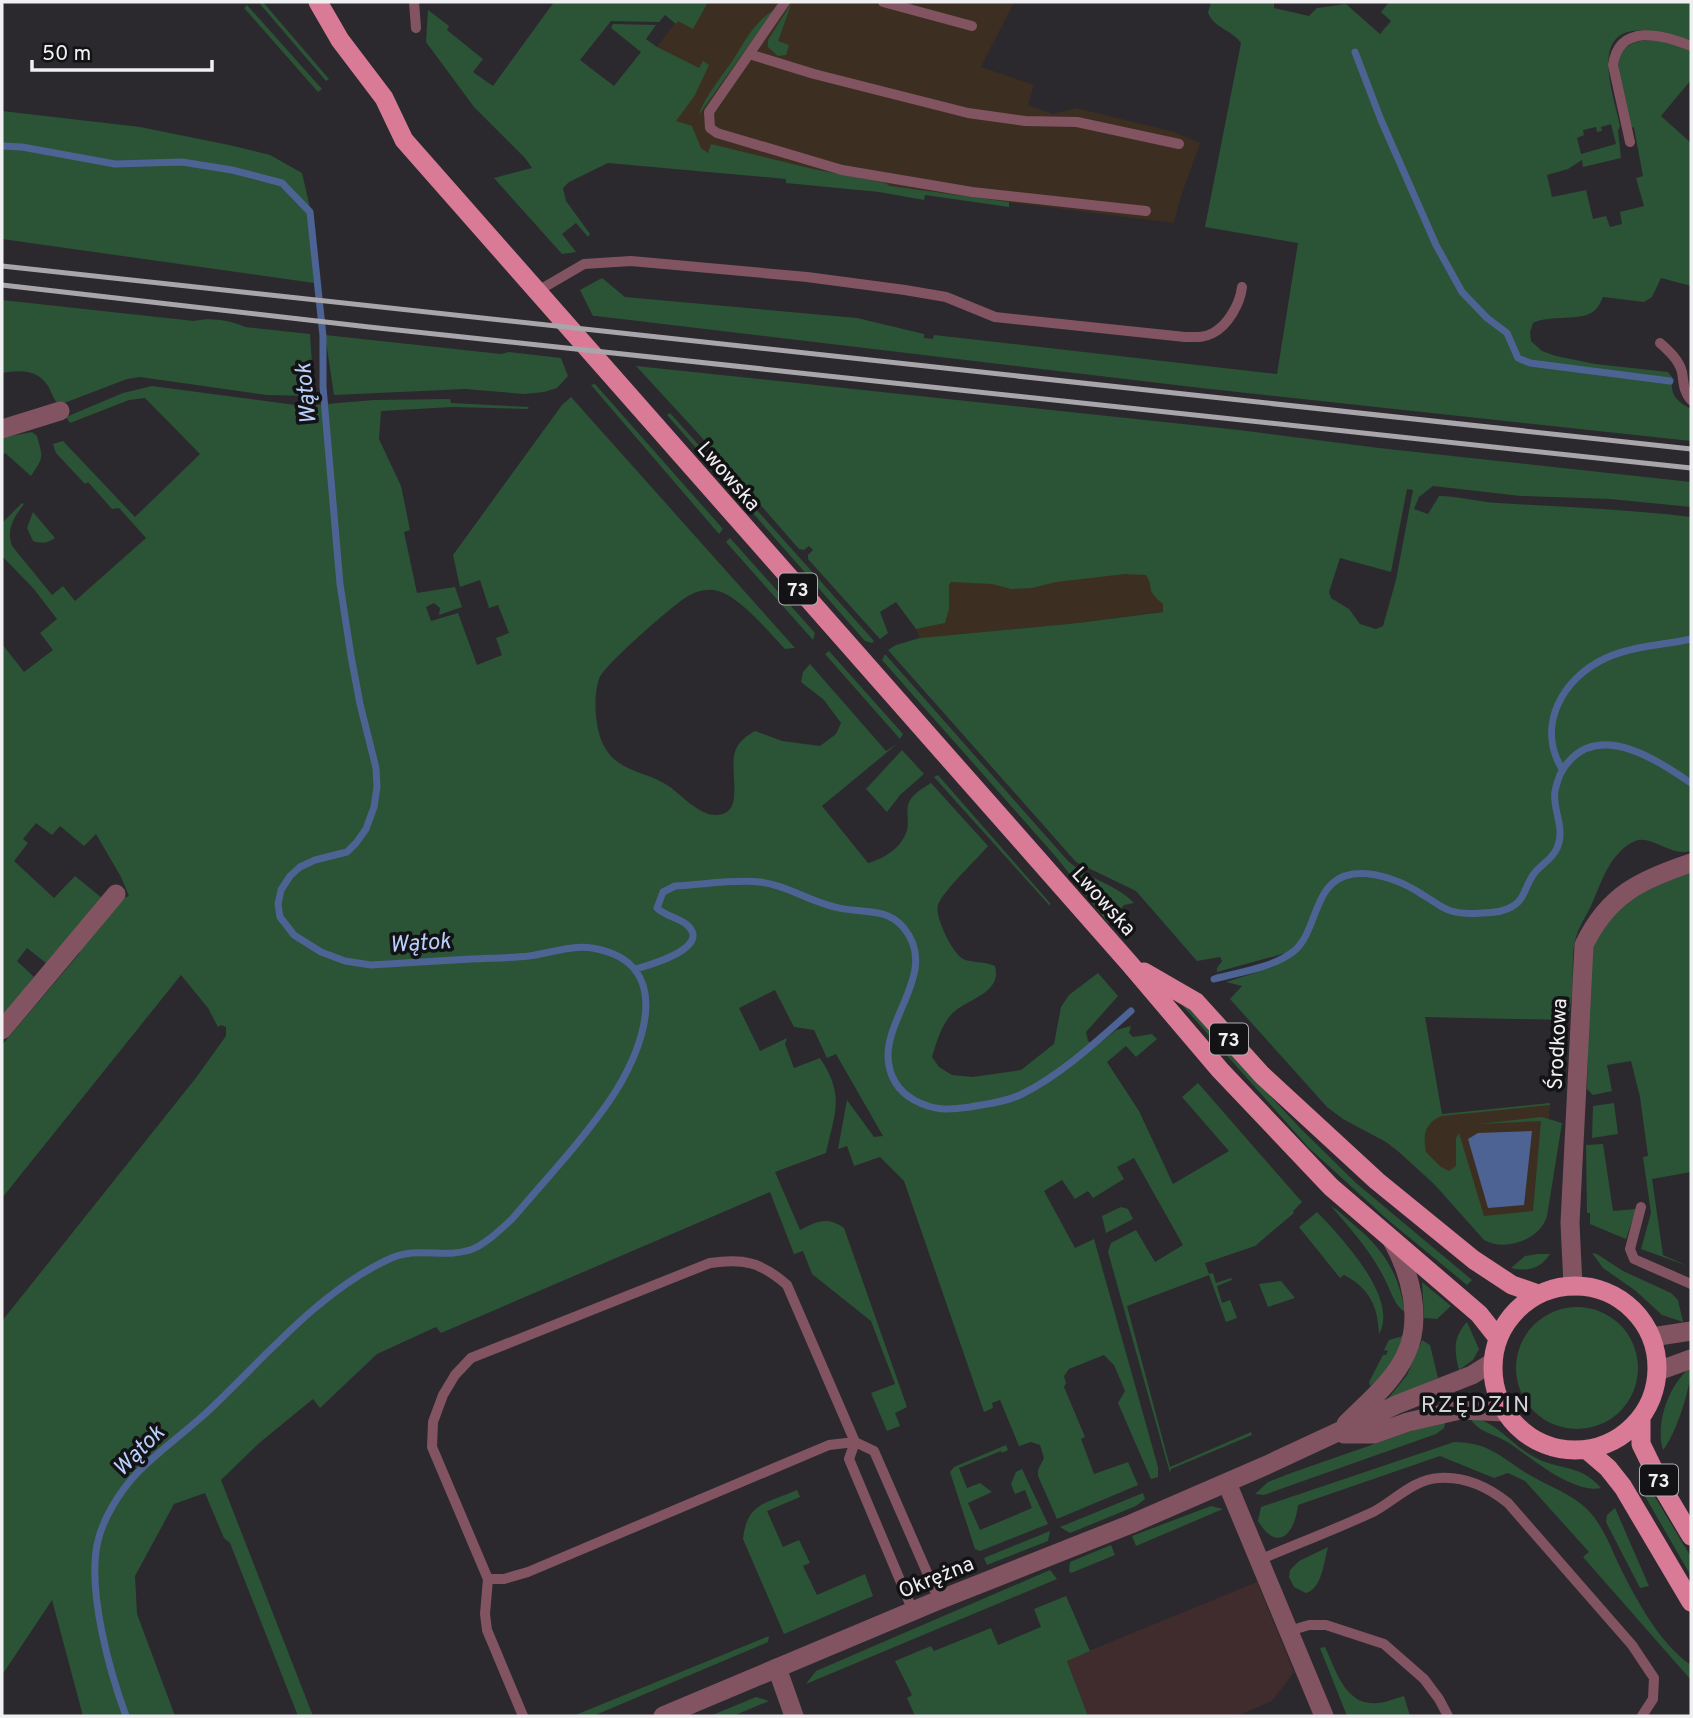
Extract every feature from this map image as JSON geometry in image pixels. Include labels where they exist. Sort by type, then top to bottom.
[{"type":"main road","name":"Lwowska","points":[[318,2],[340,40],[384,98],[404,140],[1129,963],[1220,1070],[1331,1187],[1479,1314],[1498,1339]]},
{"type":"main road","name":"Lwowska","points":[[1129,963],[1196,1002],[1262,1076],[1377,1181],[1474,1260],[1512,1285],[1538,1294]]},
{"type":"main road","points":[[1573,1286],[1606,1291],[1625,1302],[1640,1318],[1652,1337],[1657,1353],[1656,1388],[1640,1419],[1626,1434],[1587,1450],[1563,1450],[1540,1443],[1520,1430],[1505,1412],[1497,1395],[1493,1363],[1498,1339],[1513,1313],[1538,1294],[1573,1286]]},
{"type":"main road","name":"73","points":[[1640,1419],[1641,1444],[1691,1536]]},
{"type":"main road","name":"73","points":[[1587,1450],[1608,1468],[1623,1487],[1691,1602]]},
{"type":"street","points":[[2,429],[60,411]]},
{"type":"street","name":"Środkowa","points":[[1573,1286],[1570,1223],[1584,945],[1594,925],[1616,898],[1640,884],[1691,863]]},
{"type":"street","points":[[2,1030],[116,894]]},
{"type":"street","points":[[1336,1434],[1384,1385],[1407,1354],[1413,1325],[1411,1288],[1407,1271],[1392,1240]]},
{"type":"street","points":[[1652,1337],[1691,1331]]},
{"type":"street","points":[[1658,1371],[1691,1359]]},
{"type":"street","name":"Okrężna","points":[[663,1716],[939,1600],[1132,1524],[1398,1404],[1472,1375],[1493,1363]]},
{"type":"street","name":"Okrężna","points":[[1336,1434],[1374,1434],[1408,1422],[1460,1410],[1505,1412]]},
{"type":"street","points":[[1227,1483],[1324,1716]]},
{"type":"street","points":[[777,1668],[794,1716]]},
{"type":"lane","points":[[414,2],[416,28]]},
{"type":"lane","points":[[785,2],[709,112],[710,128],[717,133],[842,170],[972,192],[1146,211]]},
{"type":"lane","points":[[883,2],[972,26]]},
{"type":"lane","points":[[1630,142],[1613,65],[1619,44],[1636,35],[1665,37],[1691,46]]},
{"type":"lane","points":[[749,54],[814,74],[968,113],[1025,121],[1077,122],[1179,144]]},
{"type":"lane","points":[[536,292],[584,264],[631,261],[905,289],[946,297],[995,317],[1203,337],[1215,333],[1233,311],[1242,287]]},
{"type":"lane","points":[[1660,343],[1671,353],[1681,370],[1683,388],[1691,400]]},
{"type":"lane","points":[[1641,1207],[1630,1249],[1634,1259],[1691,1284]]},
{"type":"lane","points":[[523,1716],[487,1630],[485,1614],[488,1579],[432,1447],[433,1423],[443,1395],[455,1375],[471,1358],[710,1263],[735,1259],[758,1265],[772,1272],[787,1285],[856,1442],[849,1459],[913,1611]]},
{"type":"lane","points":[[488,1579],[504,1579],[528,1572],[829,1445],[856,1442],[874,1451],[939,1600]]},
{"type":"lane","points":[[1259,1560],[1376,1510],[1422,1482],[1437,1478],[1461,1479],[1491,1489],[1508,1503],[1639,1656],[1654,1678],[1653,1699],[1642,1716]]},
{"type":"lane","points":[[1289,1631],[1309,1625],[1326,1625],[1384,1644],[1424,1679],[1448,1716]]},
{"type":"shaded area","points":[[691,2],[1014,2],[981,67],[1034,85],[1028,105],[1053,114],[1076,108],[1174,132],[1200,143],[1174,223],[580,148]]},
{"type":"shaded area","points":[[1172,562],[1174,610],[1078,623],[920,638],[916,629],[945,623],[946,575]]},
{"type":"shaded area","points":[[1550,1103],[1542,1218],[1481,1225],[1422,1155],[1414,1118]]},
{"type":"shaded area","points":[[1257,1582],[1294,1672],[1272,1701],[1237,1716],[1088,1716],[1067,1660]]},
{"type":"green space","points":[[263,2],[329,79],[326,81],[260,4]]},
{"type":"green space","points":[[554,2],[708,2],[693,29],[678,21],[676,24],[665,15],[659,22],[611,21],[580,60],[614,86],[641,52],[611,28],[613,24],[656,25],[646,39],[699,68],[703,61],[709,65],[695,95],[676,121],[692,126],[701,148],[708,153],[711,144],[890,186],[1009,202],[1009,207],[925,195],[924,200],[879,192],[786,183],[786,179],[608,163],[569,182],[563,188],[566,201],[590,234],[588,237],[576,223],[562,234],[576,252],[562,254],[494,178],[532,168],[474,107],[426,42],[428,10],[449,26],[447,30],[483,59],[473,72],[493,86]]},
{"type":"green space","points":[[792,2],[778,41],[789,45],[786,55],[778,56],[768,47],[768,40]]},
{"type":"green space","points":[[1211,2],[1274,2],[1274,8],[1309,16],[1317,8],[1346,4],[1380,34],[1391,21],[1381,12],[1389,2],[1691,2],[1691,41],[1654,32],[1633,31],[1619,36],[1611,47],[1609,77],[1620,126],[1618,131],[1621,158],[1583,167],[1582,160],[1568,169],[1547,175],[1552,197],[1586,190],[1593,219],[1606,216],[1610,227],[1622,224],[1620,212],[1644,206],[1636,178],[1643,176],[1634,128],[1630,126],[1620,84],[1619,60],[1624,51],[1640,41],[1661,41],[1691,50],[1691,80],[1661,116],[1691,143],[1691,286],[1661,278],[1652,297],[1644,302],[1603,297],[1597,308],[1588,314],[1540,320],[1533,323],[1530,332],[1531,341],[1542,351],[1556,356],[1595,364],[1668,372],[1672,377],[1675,397],[1691,409],[1691,441],[1201,388],[593,316],[580,290],[602,278],[625,297],[857,318],[924,334],[924,338],[933,339],[934,335],[1277,374],[1298,243],[1205,227],[1241,43],[1208,13]],"holes":[[[1611,124],[1616,144],[1581,154],[1577,138],[1584,135],[1583,130],[1596,127],[1597,132],[1602,131],[1601,127]]]},
{"type":"green space","points":[[247,5],[322,89],[318,92],[244,8]]},
{"type":"green space","points":[[774,10],[698,116],[709,94],[750,32]]},
{"type":"green space","points":[[2,111],[140,127],[270,155],[302,173],[311,212],[283,182],[234,168],[181,161],[115,162],[2,144]]},
{"type":"green space","points":[[2,148],[115,165],[182,163],[231,171],[281,184],[308,214],[314,283],[2,239]]},
{"type":"green space","points":[[2,300],[194,321],[220,320],[245,327],[310,334],[314,396],[267,395],[140,377],[127,379],[59,405],[39,376],[22,371],[2,373]]},
{"type":"green space","points":[[325,335],[561,358],[568,376],[557,388],[524,394],[465,389],[334,395]]},
{"type":"green space","points":[[636,366],[1239,430],[1691,482],[1691,507],[1610,499],[1521,496],[1433,486],[1419,497],[1414,509],[1428,514],[1439,496],[1691,517],[1691,851],[1676,851],[1641,840],[1626,846],[1612,861],[1577,935],[1573,954],[1571,1004],[1565,1020],[1425,1017],[1442,1114],[1550,1103],[1441,1116],[1428,1126],[1425,1135],[1426,1152],[1449,1171],[1456,1166],[1456,1138],[1459,1133],[1484,1216],[1533,1211],[1541,1121],[1478,1124],[1542,1117],[1562,1123],[1547,1216],[1537,1232],[1521,1242],[1511,1244],[1502,1245],[1484,1240],[1435,1185],[1399,1152],[1327,1107],[1230,999],[1242,986],[1226,982],[1270,968],[1288,959],[1286,953],[1217,972],[1222,961],[1220,957],[1197,961],[1136,891],[1076,862],[888,650],[920,638],[1163,612],[1163,604],[1152,591],[1146,575],[1125,574],[1011,589],[992,584],[951,582],[945,623],[916,629],[896,602],[880,612],[888,633],[880,639],[808,559],[813,550],[809,546],[804,550],[799,549]],"holes":[[[1407,489],[1413,490],[1396,580],[1383,626],[1376,629],[1360,624],[1349,609],[1331,598],[1329,592],[1340,558],[1391,572]]]},
{"type":"green space","points":[[595,384],[723,529],[719,534],[591,385]]},
{"type":"green space","points":[[152,386],[303,406],[374,400],[450,399],[451,403],[529,407],[381,411],[379,439],[401,486],[410,530],[404,532],[417,593],[455,587],[462,607],[439,615],[440,608],[434,603],[426,607],[431,621],[458,613],[477,665],[502,655],[496,638],[509,633],[498,605],[489,608],[480,580],[460,587],[453,555],[562,405],[571,397],[795,648],[785,649],[754,616],[727,595],[706,590],[688,596],[625,649],[599,679],[595,702],[596,719],[602,742],[615,760],[661,781],[703,812],[718,815],[725,813],[733,802],[736,749],[747,736],[755,731],[782,741],[820,746],[836,734],[841,723],[824,700],[801,682],[803,672],[810,664],[886,751],[897,744],[822,806],[868,863],[885,856],[900,844],[907,830],[909,801],[931,783],[988,846],[953,884],[938,905],[938,915],[944,932],[957,954],[963,959],[995,966],[996,976],[988,990],[956,1010],[947,1020],[932,1057],[939,1067],[952,1075],[973,1077],[1021,1070],[1054,1044],[1061,1007],[1069,995],[1098,973],[1118,996],[1086,1032],[1088,1041],[1097,1045],[1116,1030],[1131,1026],[1129,1033],[1133,1037],[1152,1034],[1157,1039],[1136,1057],[1126,1046],[1107,1062],[1139,1111],[1173,1184],[1229,1151],[1182,1097],[1198,1083],[1302,1202],[1294,1213],[1255,1246],[1205,1263],[1209,1274],[1213,1273],[1216,1283],[1231,1278],[1232,1280],[1217,1286],[1222,1303],[1230,1300],[1237,1318],[1226,1322],[1209,1275],[1127,1306],[1170,1467],[1251,1432],[1252,1435],[1171,1469],[1170,1473],[1108,1252],[1111,1243],[1136,1230],[1155,1262],[1183,1245],[1134,1158],[1117,1167],[1124,1179],[1093,1198],[1088,1191],[1075,1199],[1062,1180],[1044,1191],[1075,1248],[1094,1239],[1158,1467],[1158,1477],[1151,1479],[1118,1403],[1125,1391],[1114,1365],[1104,1355],[1069,1369],[1064,1376],[1064,1387],[1085,1437],[1081,1439],[1094,1474],[1128,1462],[1138,1485],[1057,1519],[1038,1476],[1044,1458],[1040,1445],[1031,1442],[1019,1446],[1000,1400],[992,1403],[993,1408],[984,1412],[904,1181],[880,1157],[854,1166],[847,1146],[838,1149],[847,1100],[874,1137],[883,1136],[836,1054],[827,1058],[814,1030],[794,1027],[775,990],[739,1008],[760,1051],[787,1038],[785,1044],[794,1068],[820,1058],[833,1083],[836,1104],[826,1153],[775,1172],[800,1230],[822,1221],[833,1222],[844,1228],[907,1407],[895,1413],[900,1426],[887,1431],[871,1393],[895,1384],[871,1321],[812,1274],[803,1251],[794,1254],[770,1192],[441,1333],[436,1327],[377,1354],[320,1408],[313,1399],[258,1444],[221,1480],[313,1716],[298,1716],[230,1543],[224,1538],[205,1493],[174,1504],[135,1576],[137,1614],[175,1716],[83,1716],[52,1600],[2,1675],[2,1321],[195,1079],[226,1036],[226,1027],[218,1027],[208,1008],[181,975],[2,1198],[2,1045],[79,954],[83,943],[120,899],[129,896],[96,834],[84,846],[60,826],[52,835],[36,823],[23,839],[28,843],[14,861],[54,898],[75,876],[102,898],[46,963],[27,948],[17,961],[34,977],[2,1017],[2,644],[24,672],[53,650],[40,633],[57,619],[33,588],[2,556],[2,523],[24,504],[11,529],[12,546],[52,595],[63,586],[75,601],[146,538],[119,508],[112,509],[88,482],[85,484],[56,453],[53,444],[63,441],[135,517],[200,454],[145,398],[129,400],[70,423],[66,417],[123,393]]},
{"type":"green space","points":[[670,413],[874,641],[872,643],[865,641],[667,415]]},
{"type":"green space","points":[[32,432],[37,436],[41,457],[31,476],[5,453],[2,456],[2,438]]},
{"type":"green space","points":[[33,512],[55,538],[45,542],[33,541],[27,528]]},
{"type":"green space","points":[[730,538],[815,633],[813,640],[726,542]]},
{"type":"green space","points":[[829,651],[903,734],[900,739],[825,654]]},
{"type":"green space","points":[[885,654],[1068,861],[1127,896],[1134,903],[1124,905],[1108,923],[1057,858],[882,660]]},
{"type":"green space","points":[[902,750],[924,774],[900,795],[887,812],[866,789]]},
{"type":"green space","points":[[938,775],[1050,903],[1050,906],[934,777]]},
{"type":"green space","points":[[1691,873],[1691,1172],[1652,1179],[1663,1255],[1688,1266],[1641,1249],[1651,1213],[1643,1157],[1648,1156],[1640,1097],[1631,1061],[1607,1065],[1612,1091],[1593,1095],[1587,1089],[1592,951],[1596,938],[1603,926],[1624,905],[1650,889]]},
{"type":"green space","points":[[1183,1006],[1187,1006],[1300,1128],[1356,1183],[1472,1280],[1467,1285],[1388,1220],[1309,1148]]},
{"type":"green space","points":[[1614,1103],[1618,1134],[1592,1138],[1593,1106]]},
{"type":"green space","points":[[1603,1144],[1613,1211],[1636,1209],[1626,1239],[1590,1224],[1590,1213],[1587,1213],[1586,1145]]},
{"type":"green space","points":[[1331,1206],[1363,1233],[1388,1262],[1394,1273],[1405,1312],[1396,1303],[1369,1252]]},
{"type":"green space","points":[[1121,1207],[1128,1209],[1133,1219],[1106,1233],[1102,1216]]},
{"type":"green space","points":[[1317,1212],[1352,1251],[1374,1286],[1381,1303],[1383,1319],[1379,1334],[1377,1315],[1366,1292],[1344,1275],[1340,1278],[1299,1227]]},
{"type":"green space","points":[[1592,1253],[1671,1293],[1678,1300],[1683,1322],[1662,1315],[1636,1291],[1603,1268]]},
{"type":"green space","points":[[1550,1254],[1533,1268],[1511,1268],[1525,1256]]},
{"type":"green space","points":[[1281,1281],[1295,1298],[1268,1307],[1259,1284]]},
{"type":"green space","points":[[1422,1282],[1451,1306],[1437,1319],[1424,1318]]},
{"type":"green space","points":[[1577,1307],[1600,1312],[1620,1325],[1633,1345],[1638,1368],[1633,1391],[1620,1411],[1600,1424],[1577,1429],[1554,1424],[1534,1411],[1521,1391],[1516,1368],[1521,1345],[1534,1325],[1554,1312]]},
{"type":"green space","points":[[1467,1322],[1479,1349],[1473,1360],[1459,1370],[1456,1344],[1459,1333]]},
{"type":"green space","points":[[1403,1336],[1391,1364],[1370,1386],[1369,1382],[1383,1355],[1388,1351],[1384,1350],[1389,1340]]},
{"type":"green space","points":[[1422,1340],[1430,1345],[1438,1378],[1387,1400],[1407,1375]]},
{"type":"green space","points":[[1691,1367],[1682,1410],[1663,1450],[1661,1428],[1666,1405],[1676,1383]]},
{"type":"green space","points":[[1469,1416],[1489,1424],[1538,1459],[1586,1475],[1601,1488],[1590,1488],[1565,1480],[1509,1443],[1481,1429]]},
{"type":"green space","points":[[1446,1419],[1444,1428],[1436,1434],[1264,1495],[1255,1494],[1268,1482]]},
{"type":"green space","points":[[1454,1442],[1476,1444],[1493,1451],[1587,1509],[1601,1528],[1649,1620],[1679,1656],[1691,1665],[1691,1680],[1583,1557],[1589,1552],[1525,1481],[1508,1473],[1494,1478],[1440,1456],[1298,1505],[1289,1531],[1279,1538],[1265,1531],[1258,1521],[1261,1507]]},
{"type":"green space","points":[[1006,1445],[1008,1450],[1002,1453],[1001,1451],[959,1468],[967,1488],[980,1483],[992,1492],[968,1503],[980,1530],[1032,1508],[1025,1490],[1015,1494],[1011,1484],[1016,1472],[1022,1469],[1048,1524],[980,1551],[975,1549],[950,1472],[954,1467]]},
{"type":"green space","points":[[1649,1487],[1691,1557],[1691,1576],[1642,1491]]},
{"type":"green space","points":[[797,1490],[800,1497],[767,1511],[783,1547],[799,1540],[810,1563],[803,1566],[817,1595],[865,1574],[873,1596],[784,1634],[743,1539],[745,1527],[754,1511],[767,1502]]},
{"type":"green space","points":[[1143,1493],[1145,1499],[1136,1506],[1070,1533],[1060,1527]]},
{"type":"green space","points":[[1211,1506],[1223,1509],[1136,1546],[1132,1536]]},
{"type":"green space","points":[[1615,1508],[1649,1586],[1640,1588],[1606,1522],[1607,1515]]},
{"type":"green space","points":[[1050,1531],[1048,1541],[987,1565],[984,1558]]},
{"type":"green space","points":[[1111,1545],[1115,1555],[1071,1573],[1069,1571],[1070,1562]]},
{"type":"green space","points":[[1328,1547],[1322,1574],[1316,1586],[1306,1593],[1294,1587],[1289,1577],[1290,1570],[1299,1561]]},
{"type":"green space","points":[[1050,1570],[1057,1579],[806,1684],[816,1671]]},
{"type":"green space","points":[[1066,1596],[1090,1651],[1067,1661],[1088,1716],[915,1716],[907,1698],[912,1695],[895,1661],[931,1646],[934,1651],[991,1628],[998,1645],[1041,1627],[1034,1609]]},
{"type":"green space","points":[[769,1636],[768,1642],[593,1716],[573,1716]]},
{"type":"green space","points":[[1325,1647],[1349,1693],[1366,1702],[1380,1703],[1404,1696],[1410,1716],[1347,1716],[1320,1648]]},
{"type":"green space","points":[[756,1697],[769,1701],[733,1716],[710,1716]]},
{"type":"water","points":[[1532,1131],[1524,1205],[1488,1208],[1468,1139],[1478,1133]]},
{"type":"waterway","points":[[1355,52],[1381,120],[1436,245],[1462,292],[1487,318],[1507,333],[1518,358],[1530,363],[1670,381]]},
{"type":"waterway","name":"Wątok","points":[[2,146],[22,147],[115,164],[182,162],[232,170],[282,183],[310,212],[323,336],[323,387],[340,584],[360,704],[376,768],[377,787],[374,807],[366,829],[356,843],[347,852],[315,860],[300,867],[290,876],[281,890],[278,904],[280,917],[294,935],[321,952],[345,961],[371,965],[522,957],[568,948],[592,948],[619,957],[636,971],[644,990],[646,1011],[633,1058],[610,1100],[512,1219],[476,1248],[450,1253],[409,1253],[387,1260],[361,1274],[291,1329],[206,1413],[146,1464],[125,1488],[103,1525],[97,1545],[95,1586],[102,1631],[126,1716]]},
{"type":"waterway","points":[[1562,769],[1555,753],[1553,720],[1558,705],[1577,678],[1590,667],[1616,654],[1691,639]]},
{"type":"waterway","points":[[1214,979],[1276,962],[1294,951],[1308,931],[1323,895],[1340,878],[1353,874],[1371,874],[1399,882],[1455,912],[1494,912],[1513,906],[1522,896],[1533,875],[1557,848],[1560,826],[1555,798],[1556,786],[1566,765],[1586,749],[1601,745],[1633,750],[1691,783]]},
{"type":"waterway","points":[[636,969],[677,954],[692,940],[692,932],[686,924],[657,908],[663,892],[675,886],[760,882],[779,886],[835,907],[888,916],[903,927],[913,943],[916,959],[909,992],[890,1041],[890,1070],[895,1082],[908,1096],[921,1104],[942,1109],[990,1104],[1022,1094],[1065,1067],[1131,1011]]},
{"type":"railway","points":[[2,266],[1691,449]]},
{"type":"railway","points":[[2,285],[369,327],[1691,468]]},
{"type":"district","name":"RZĘDZIN","points":[[1476,1404]]}]
